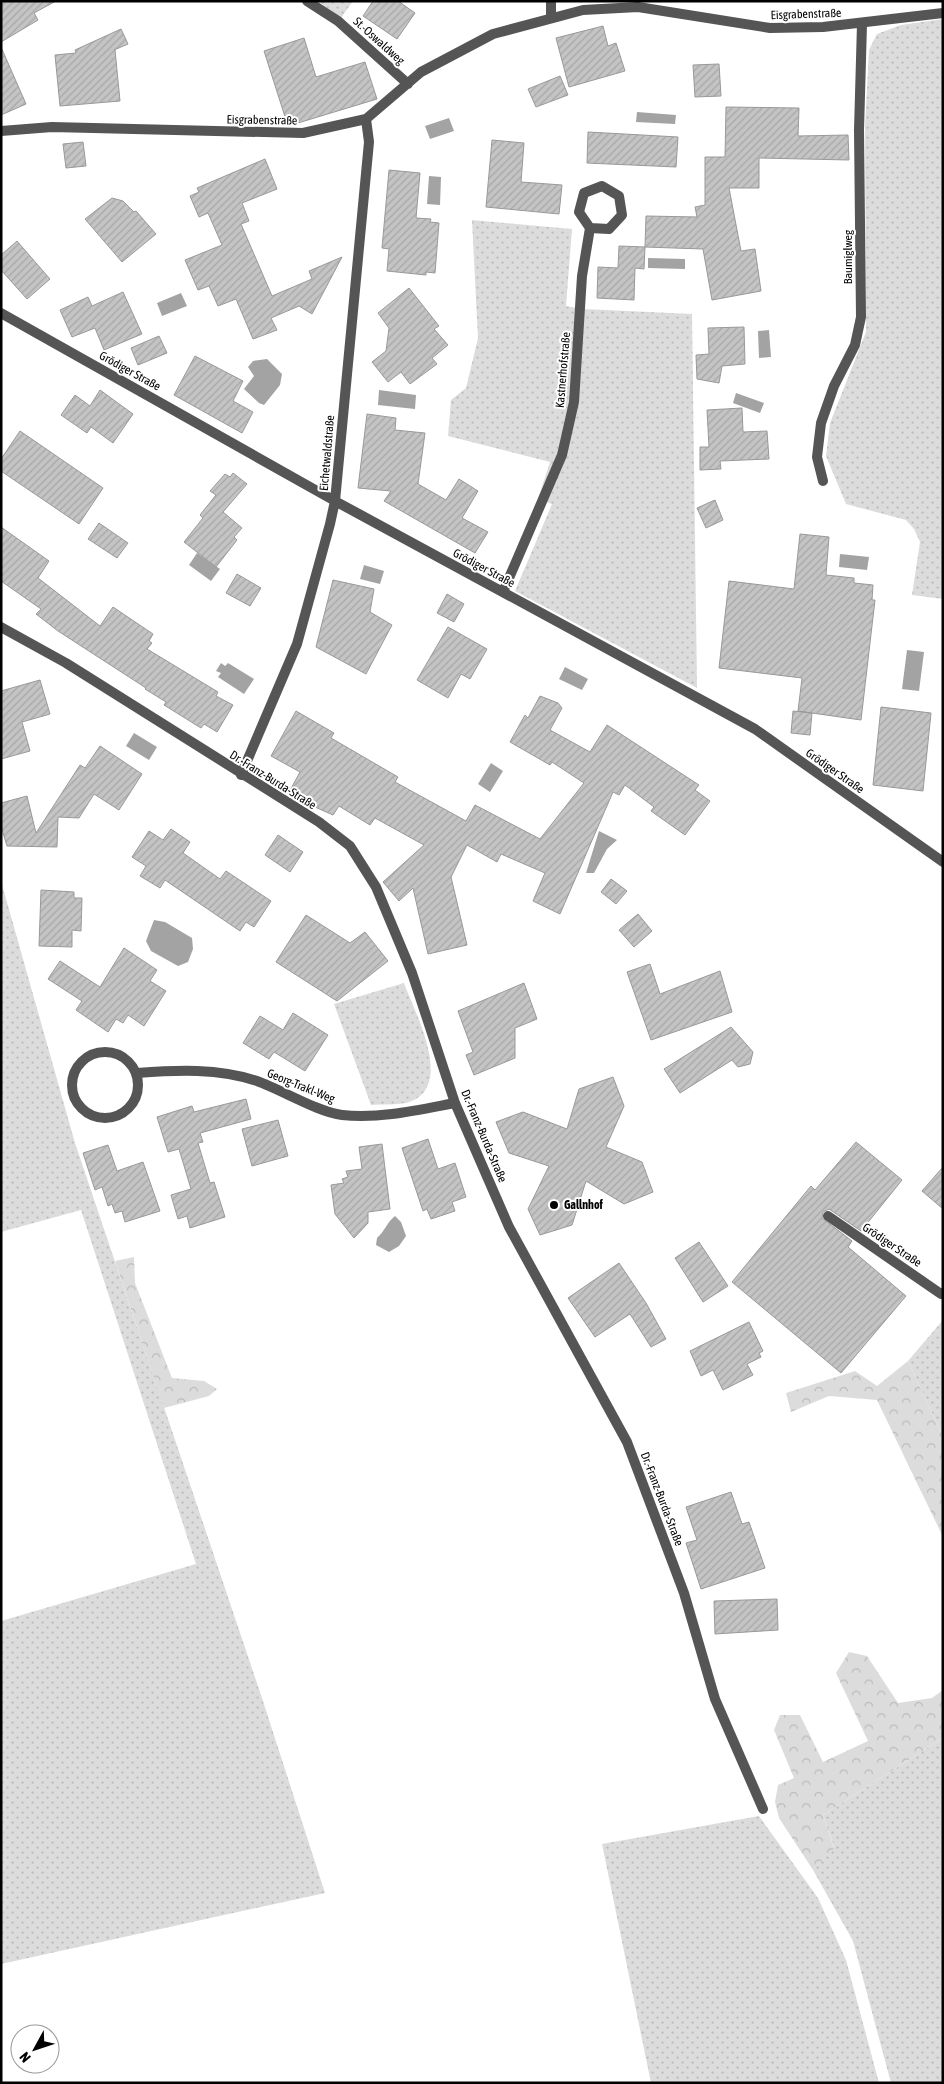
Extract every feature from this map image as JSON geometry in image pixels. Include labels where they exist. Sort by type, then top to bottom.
[{"type":"street","name":"St.-Oswaldweg","points":[[307,1],[338,21],[408,84]]},
{"type":"street","points":[[551,1],[551,18]]},
{"type":"street","name":"Eisgrabenstraße","points":[[1,131],[52,127],[302,133],[366,119],[421,72],[493,34],[583,10],[638,7],[770,28],[823,28],[943,13]]},
{"type":"street","name":"Baumiglweg","points":[[823,481],[818,457],[821,423],[834,386],[855,345],[861,317],[859,130],[862,24]]},
{"type":"street","name":"Eichetwaldstraße","points":[[241,775],[297,644],[335,501],[369,142],[366,119]]},
{"type":"street","points":[[602,186],[619,196],[622,215],[609,229],[590,228],[579,212],[584,193],[602,186]]},
{"type":"street","name":"Kastnerhofstraße","points":[[503,592],[562,456],[574,402],[582,276],[590,228]]},
{"type":"street","name":"Grödiger Straße","points":[[1,313],[335,501],[755,729],[943,862]]},
{"type":"street","name":"Dr.-Franz-Burda-Straße","points":[[1,627],[66,663],[318,822],[350,846],[376,888],[412,973],[455,1103],[509,1227],[627,1442],[684,1593],[715,1699],[764,1809]]},
{"type":"street","points":[[102,1052],[119,1054],[130,1063],[136,1072],[139,1084],[137,1096],[132,1106],[123,1113],[109,1118],[97,1117],[80,1107],[74,1097],[72,1078],[81,1062],[91,1055],[102,1052]]},
{"type":"street","name":"Georg-Trakl-Weg","points":[[136,1072],[217,1072],[257,1081],[317,1108],[340,1115],[406,1113],[455,1103]]},
{"type":"street","name":"Grödiger Straße","points":[[828,1216],[940,1294],[943,1293]]},
{"type":"green space","points":[[318,1],[353,1],[341,18]]},
{"type":"green space","points":[[943,19],[943,599],[912,595],[920,542],[914,529],[906,520],[846,504],[826,456],[830,423],[866,332],[865,127],[869,50],[877,34],[901,25]]},
{"type":"green space","points":[[472,220],[572,229],[566,306],[583,309],[692,314],[697,688],[515,591],[552,504],[538,499],[550,462],[448,436],[451,400],[466,388],[478,338]]},
{"type":"green space","points":[[1,881],[75,1143],[261,1695],[325,1893],[1,1964],[1,1621],[196,1564],[81,1210],[1,1232]]},
{"type":"green space","points":[[404,983],[428,1049],[431,1067],[429,1083],[421,1095],[406,1103],[371,1105],[334,1004]]},
{"type":"green space","points":[[134,1257],[135,1283],[172,1378],[204,1381],[217,1389],[209,1396],[164,1408],[115,1261]]},
{"type":"green space","points":[[943,1320],[943,1437],[908,1361]]},
{"type":"green space","points":[[908,1361],[943,1437],[943,1537],[877,1400],[829,1396],[791,1412],[786,1393],[855,1371],[877,1386]]},
{"type":"green space","points":[[849,1652],[867,1656],[898,1703],[932,1698],[943,1690],[943,1738],[823,1815],[834,1848],[813,1870],[779,1818],[775,1802],[778,1785],[794,1778],[774,1730],[780,1715],[800,1715],[823,1762],[868,1741],[836,1673]]},
{"type":"green space","points":[[943,1738],[943,2083],[891,2083],[853,1941],[813,1870],[834,1847],[823,1815]]},
{"type":"green space","points":[[759,1816],[818,1898],[846,1960],[879,2083],[651,2083],[602,1844]]},
{"type":"shaded area","points":[[637,112],[676,115],[675,124],[636,122]]},
{"type":"shaded area","points":[[449,118],[454,131],[430,139],[425,126]]},
{"type":"shaded area","points":[[429,176],[441,177],[440,205],[427,204]]},
{"type":"shaded area","points":[[648,258],[685,259],[685,269],[648,268]]},
{"type":"shaded area","points":[[181,293],[187,306],[162,316],[157,303]]},
{"type":"shaded area","points":[[769,330],[771,357],[759,358],[758,331]]},
{"type":"shaded area","points":[[267,359],[282,374],[280,385],[264,405],[259,403],[244,389],[254,376],[248,367],[253,361]]},
{"type":"shaded area","points":[[379,390],[416,395],[415,409],[378,405]]},
{"type":"shaded area","points":[[736,393],[764,403],[760,413],[733,403]]},
{"type":"shaded area","points":[[197,553],[220,569],[211,581],[189,565]]},
{"type":"shaded area","points":[[840,554],[869,557],[867,570],[839,567]]},
{"type":"shaded area","points":[[364,565],[384,571],[380,584],[360,579]]},
{"type":"shaded area","points":[[907,650],[924,652],[919,691],[902,689]]},
{"type":"shaded area","points":[[221,663],[225,666],[228,663],[254,679],[244,694],[218,677],[221,673],[216,671]]},
{"type":"shaded area","points":[[565,667],[588,679],[582,690],[559,679]]},
{"type":"shaded area","points":[[134,733],[157,747],[149,760],[126,746]]},
{"type":"shaded area","points":[[491,763],[503,771],[490,792],[478,784]]},
{"type":"shaded area","points":[[599,831],[617,840],[607,849],[594,873],[586,873]]},
{"type":"shaded area","points":[[154,920],[165,922],[192,938],[193,949],[188,962],[178,966],[151,951],[146,941]]},
{"type":"shaded area","points":[[395,1216],[401,1222],[406,1236],[399,1246],[389,1252],[376,1245],[377,1238]]},
{"type":"building","points":[[1,1],[56,1],[34,13],[38,20],[1,42]]},
{"type":"building","points":[[373,1],[398,1],[415,13],[397,39],[363,16]]},
{"type":"building","points":[[603,26],[608,46],[616,43],[625,71],[569,87],[556,38]]},
{"type":"building","points":[[121,29],[128,44],[114,50],[120,101],[60,106],[55,55],[76,53],[75,50]]},
{"type":"building","points":[[304,38],[316,77],[365,62],[377,99],[288,126],[264,51]]},
{"type":"building","points":[[1,47],[26,104],[1,115]]},
{"type":"building","points":[[719,64],[721,96],[695,97],[693,65]]},
{"type":"building","points":[[560,76],[568,95],[536,107],[528,89]]},
{"type":"building","points":[[726,107],[799,108],[798,136],[848,135],[849,160],[759,158],[759,188],[729,188],[741,251],[755,249],[761,291],[712,300],[703,249],[645,247],[646,216],[697,217],[695,207],[705,205],[705,157],[725,157]]},
{"type":"building","points":[[588,132],[678,137],[676,167],[587,163]]},
{"type":"building","points":[[492,140],[524,143],[521,182],[562,185],[559,214],[486,207]]},
{"type":"building","points":[[83,142],[86,166],[66,168],[63,144]]},
{"type":"building","points":[[265,159],[277,189],[242,203],[249,221],[241,224],[272,296],[312,279],[309,271],[342,257],[312,314],[299,306],[271,318],[277,330],[253,339],[236,299],[218,306],[209,286],[198,290],[185,260],[222,245],[208,213],[199,217],[190,196],[199,192],[197,188]]},
{"type":"building","points":[[389,170],[420,173],[416,218],[431,219],[430,222],[439,223],[435,273],[426,272],[426,275],[387,271],[389,249],[382,248]]},
{"type":"building","points":[[112,198],[123,201],[134,212],[136,211],[156,234],[122,262],[85,219]]},
{"type":"building","points":[[17,241],[50,279],[27,299],[1,270],[1,255]]},
{"type":"building","points":[[619,246],[645,247],[644,269],[635,268],[634,300],[597,298],[598,267],[618,268]]},
{"type":"building","points":[[409,288],[439,326],[434,329],[448,345],[432,358],[437,364],[410,384],[401,372],[388,382],[372,362],[386,351],[389,328],[378,313]]},
{"type":"building","points":[[123,292],[142,334],[104,350],[95,328],[72,337],[60,310],[88,297],[92,306]]},
{"type":"building","points":[[744,327],[745,364],[722,366],[719,383],[697,379],[696,355],[709,354],[708,328]]},
{"type":"building","points":[[159,336],[167,353],[138,365],[131,348]]},
{"type":"building","points":[[195,356],[243,381],[233,401],[253,412],[242,433],[174,395]]},
{"type":"building","points":[[100,390],[133,414],[113,443],[91,427],[87,433],[61,415],[75,395],[90,406]]},
{"type":"building","points":[[742,408],[743,432],[767,431],[769,459],[720,461],[721,469],[700,470],[700,447],[709,447],[707,410]]},
{"type":"building","points":[[367,414],[396,418],[395,430],[425,433],[418,484],[446,500],[459,479],[478,491],[462,518],[488,532],[475,553],[384,501],[391,491],[358,488]]},
{"type":"building","points":[[20,431],[103,488],[79,524],[1,471],[1,459]]},
{"type":"building","points":[[233,473],[247,484],[223,512],[242,528],[234,537],[237,540],[216,567],[184,542],[203,518],[200,515],[216,495],[210,491],[225,474],[230,477]]},
{"type":"building","points":[[715,500],[723,520],[706,528],[697,508]]},
{"type":"building","points":[[99,523],[128,543],[117,558],[88,539]]},
{"type":"building","points":[[1,527],[49,561],[38,578],[100,626],[113,607],[153,634],[149,641],[152,643],[147,649],[218,692],[216,696],[233,705],[217,732],[204,724],[201,728],[164,705],[166,702],[146,688],[58,631],[36,614],[41,609],[1,581]]},
{"type":"building","points":[[800,534],[829,537],[826,575],[854,578],[854,583],[873,585],[872,600],[875,600],[861,720],[798,711],[802,678],[719,668],[729,581],[794,589]]},
{"type":"building","points":[[237,574],[261,588],[250,606],[226,593]]},
{"type":"building","points":[[333,580],[374,589],[370,612],[392,625],[366,674],[316,647]]},
{"type":"building","points":[[447,594],[464,604],[454,622],[437,613]]},
{"type":"building","points":[[448,627],[487,649],[470,679],[461,674],[448,698],[417,680]]},
{"type":"building","points":[[40,680],[50,714],[22,722],[30,751],[1,759],[1,691]]},
{"type":"building","points":[[540,696],[558,703],[562,708],[550,730],[590,752],[607,725],[699,785],[695,790],[710,801],[685,835],[651,811],[654,807],[625,785],[619,795],[613,792],[560,914],[533,901],[545,873],[501,854],[497,862],[467,845],[451,877],[467,945],[428,954],[413,888],[399,901],[383,882],[424,845],[375,818],[370,825],[339,806],[333,815],[290,796],[288,794],[300,772],[271,756],[296,711],[334,733],[331,738],[398,777],[395,782],[466,821],[475,805],[540,839],[584,783],[552,762],[550,765],[510,742],[525,715],[528,718]]},
{"type":"building","points":[[881,707],[931,713],[923,791],[873,785]]},
{"type":"building","points":[[793,711],[812,713],[810,735],[791,733]]},
{"type":"building","points":[[100,746],[142,774],[119,810],[94,794],[79,818],[58,817],[57,847],[7,846],[1,826],[1,803],[27,796],[36,833],[80,765],[85,768]]},
{"type":"building","points":[[171,829],[190,842],[183,853],[220,879],[226,871],[271,901],[254,927],[246,922],[240,931],[165,880],[160,888],[140,876],[146,866],[132,857],[149,831],[163,840]]},
{"type":"building","points":[[278,835],[303,852],[290,872],[265,855]]},
{"type":"building","points":[[611,879],[627,891],[616,904],[601,892]]},
{"type":"building","points":[[41,890],[74,892],[74,898],[82,898],[81,931],[72,930],[72,947],[39,946]]},
{"type":"building","points":[[638,914],[652,931],[634,947],[619,930]]},
{"type":"building","points":[[306,915],[350,943],[365,932],[388,961],[337,1001],[276,962]]},
{"type":"building","points":[[124,948],[157,970],[150,981],[166,991],[144,1026],[128,1015],[123,1023],[116,1019],[108,1032],[76,1010],[82,1001],[48,979],[60,961],[100,987]]},
{"type":"building","points":[[650,964],[660,994],[720,971],[732,1012],[651,1040],[627,972]]},
{"type":"building","points":[[524,983],[537,1019],[515,1028],[515,1058],[474,1075],[466,1055],[473,1052],[458,1011]]},
{"type":"building","points":[[293,1013],[328,1035],[305,1071],[274,1052],[269,1059],[243,1043],[260,1016],[283,1030]]},
{"type":"building","points":[[731,1027],[753,1052],[750,1064],[738,1067],[732,1060],[680,1093],[664,1069]]},
{"type":"building","points":[[613,1077],[624,1106],[606,1147],[642,1162],[653,1192],[624,1204],[586,1181],[572,1225],[540,1235],[528,1209],[549,1166],[509,1153],[496,1122],[523,1112],[567,1129],[579,1089]]},
{"type":"building","points":[[246,1099],[251,1119],[200,1133],[203,1142],[198,1143],[210,1183],[214,1182],[225,1217],[190,1228],[187,1216],[178,1219],[171,1195],[191,1189],[179,1149],[168,1152],[157,1117],[192,1106],[194,1112]]},
{"type":"building","points":[[278,1120],[288,1156],[252,1166],[242,1129]]},
{"type":"building","points":[[428,1139],[438,1169],[455,1163],[466,1197],[452,1202],[455,1211],[431,1219],[427,1209],[423,1211],[402,1148]]},
{"type":"building","points":[[856,1142],[902,1180],[861,1231],[829,1209],[823,1212],[822,1218],[852,1241],[848,1247],[906,1296],[841,1373],[732,1282],[811,1186],[815,1190]]},
{"type":"building","points":[[382,1144],[390,1209],[368,1212],[368,1223],[354,1238],[335,1214],[331,1185],[344,1183],[342,1179],[348,1177],[346,1171],[362,1169],[359,1147]]},
{"type":"building","points":[[108,1145],[117,1171],[143,1162],[160,1211],[125,1222],[122,1211],[115,1213],[112,1204],[108,1206],[102,1187],[95,1190],[83,1153]]},
{"type":"building","points":[[943,1167],[943,1209],[922,1191]]},
{"type":"building","points":[[699,1242],[728,1286],[703,1302],[675,1258]]},
{"type":"building","points":[[619,1263],[646,1303],[666,1339],[651,1347],[630,1314],[595,1337],[568,1298]]},
{"type":"building","points":[[749,1322],[763,1351],[759,1353],[761,1357],[747,1364],[753,1375],[723,1390],[713,1370],[701,1376],[690,1351]]},
{"type":"building","points":[[731,1492],[742,1524],[749,1522],[765,1568],[701,1589],[686,1543],[697,1540],[686,1507]]},
{"type":"building","points":[[777,1599],[778,1630],[715,1634],[714,1601]]},
{"type":"place","name":"Gallnhof","points":[[554,1205]]}]
